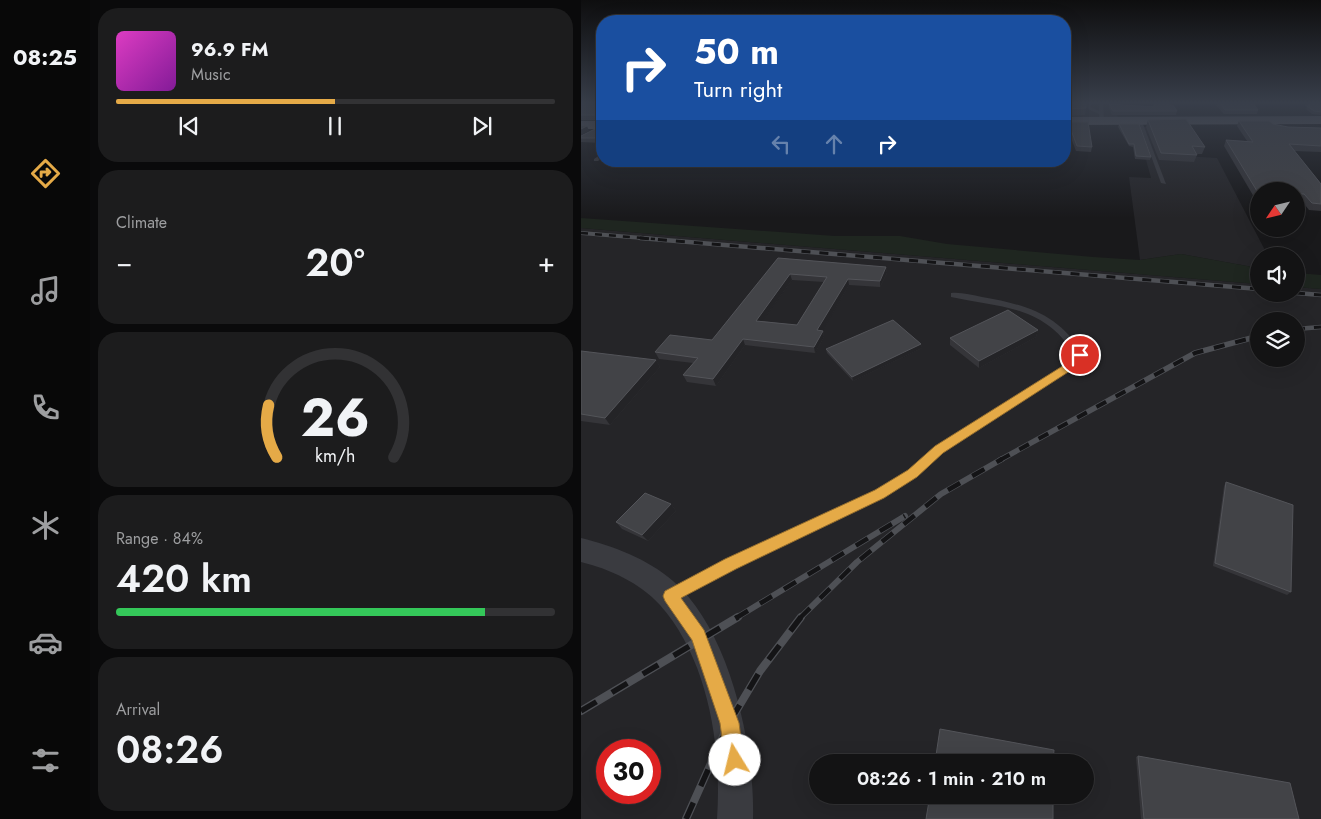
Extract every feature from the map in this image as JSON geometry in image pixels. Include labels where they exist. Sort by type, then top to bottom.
[{"type":"street","points":[[581,550],[635,569],[671,596],[699,636],[729,723],[735,760],[735,819]]},
{"type":"lane","points":[[1148,141],[1165,182]]},
{"type":"lane","points":[[671,596],[730,564],[879,494],[913,474],[939,450],[1072,365],[1080,355],[1074,343],[1060,327],[1029,311],[954,295]]},
{"type":"shaded area","points":[[1141,141],[1176,141],[1183,156],[1217,158],[1250,221],[1250,238],[1259,238],[1263,247],[1250,247],[1250,267],[1181,254],[1140,260],[1129,177],[1151,178]]},
{"type":"shaded area","points":[[581,218],[835,236],[900,236],[947,244],[1140,260],[1181,254],[1250,267],[1250,283],[581,228]]},
{"type":"shaded area","points":[[581,228],[1250,283],[1250,302],[1305,302],[1305,288],[1321,289],[1321,819],[581,819]]},
{"type":"shaded area","points":[[1305,274],[1321,275],[1321,289],[1305,288]]},
{"type":"building","points":[[1075,141],[1091,141],[1092,147],[1077,146]]},
{"type":"building","points":[[1128,141],[1145,141],[1151,157],[1136,156],[1134,144],[1129,144]]},
{"type":"building","points":[[1156,141],[1201,141],[1205,147],[1192,146],[1197,155],[1161,153]]},
{"type":"building","points":[[1227,141],[1321,141],[1321,146],[1289,144],[1321,184],[1321,204],[1312,203],[1305,195],[1305,182],[1252,182]]},
{"type":"building","points":[[778,258],[886,267],[880,281],[848,279],[817,330],[823,331],[814,347],[743,339],[713,379],[683,375],[698,358],[655,352],[670,335],[712,340]],"holes":[[[790,274],[827,277],[797,325],[756,321]]]},
{"type":"building","points":[[1008,310],[1038,330],[979,361],[950,338]]},
{"type":"building","points":[[893,320],[921,344],[852,377],[826,349]]},
{"type":"building","points":[[581,351],[656,360],[605,418],[581,414]]},
{"type":"building","points":[[1226,482],[1293,505],[1291,592],[1215,563]]},
{"type":"building","points":[[645,493],[671,504],[642,535],[616,522]]},
{"type":"building","points":[[940,729],[1054,750],[1054,754],[936,754]]},
{"type":"building","points":[[1138,756],[1290,783],[1299,819],[1144,819]]},
{"type":"building","points":[[928,804],[1053,804],[1053,819],[926,819]]},
{"type":"railway","points":[[581,233],[655,239]]},
{"type":"railway","points":[[640,238],[1250,288]]},
{"type":"railway","points":[[1305,294],[1321,295]]},
{"type":"railway","points":[[1305,328],[1321,327]]},
{"type":"railway","points":[[1000,460],[1195,353],[1250,338]]},
{"type":"railway","points":[[801,617],[857,562],[941,494],[1002,459]]},
{"type":"railway","points":[[736,618],[905,516]]},
{"type":"railway","points":[[581,711],[738,617]]},
{"type":"railway","points":[[686,819],[729,723],[760,671],[801,617]]},
{"type":"route","points":[[735,760],[729,723],[699,636],[671,596],[730,564],[879,494],[913,474],[939,450],[1050,380],[1072,365],[1080,355]]}]
